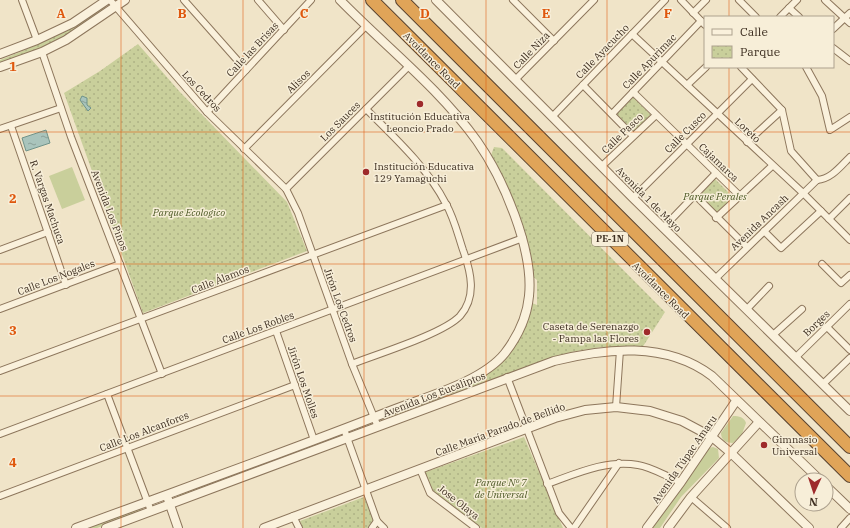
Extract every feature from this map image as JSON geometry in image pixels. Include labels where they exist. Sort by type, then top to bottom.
[{"type":"highway","name":"Avoidance Road","points":[[372,0],[850,476]]},
{"type":"highway","name":"PE-1N","points":[[402,0],[850,447]]},
{"type":"street","points":[[22,0],[37,40]]},
{"type":"street","points":[[0,54],[37,40],[73,23],[109,0]]},
{"type":"street","name":"Los Cedros","points":[[109,0],[207,112],[286,189]]},
{"type":"street","points":[[0,68],[42,52],[75,35],[125,0]]},
{"type":"street","points":[[184,0],[246,70]]},
{"type":"street","points":[[258,0],[284,30]]},
{"type":"street","name":"Calle las Brisas","points":[[207,112],[312,0]]},
{"type":"street","name":"Avenida Los Eucaliptos","points":[[76,528],[344,429],[450,387],[488,368],[503,355],[514,341],[523,322],[529,295],[528,269],[523,238],[503,188],[478,143],[432,88],[408,67],[340,0]]},
{"type":"street","name":"Avenida 1 de Mayo","points":[[436,0],[663,228],[850,411]]},
{"type":"street","points":[[513,0],[554,41]]},
{"type":"street","name":"Calle Niza","points":[[516,79],[594,0]]},
{"type":"street","name":"Calle Ayacucho","points":[[552,117],[665,0]]},
{"type":"street","points":[[681,0],[703,23]]},
{"type":"street","points":[[694,13],[706,0]]},
{"type":"street","points":[[739,0],[755,16]]},
{"type":"street","points":[[781,16],[797,0]]},
{"type":"street","points":[[825,0],[848,21]]},
{"type":"street","points":[[789,8],[797,16]]},
{"type":"street","points":[[834,28],[848,21],[850,13]]},
{"type":"street","name":"Calle Apurimac","points":[[612,114],[663,61],[703,23]]},
{"type":"street","name":"Alisos","points":[[244,149],[366,26]]},
{"type":"street","name":"Loreto","points":[[632,34],[663,61],[687,86],[803,193],[850,240]]},
{"type":"street","points":[[834,49],[850,61]]},
{"type":"street","name":"Avenida Los Pinos","points":[[42,52],[61,108],[162,374]]},
{"type":"street","name":"Los Sauces","points":[[286,189],[408,67]]},
{"type":"street","points":[[687,86],[705,68]]},
{"type":"street","points":[[742,68],[782,110],[791,151],[817,180]]},
{"type":"street","points":[[807,68],[822,96],[830,130],[850,117]]},
{"type":"street","name":"Calle Cusco","points":[[633,198],[752,79]]},
{"type":"street","points":[[583,85],[633,136]]},
{"type":"street","name":"Cajamarca","points":[[633,92],[740,196]]},
{"type":"street","points":[[0,130],[61,108]]},
{"type":"street","points":[[352,364],[429,335],[452,323],[460,316],[470,298],[471,290],[470,272],[446,205],[418,163],[366,109]]},
{"type":"street","points":[[747,142],[782,110]]},
{"type":"street","name":"Calle Pasco","points":[[602,166],[656,115]]},
{"type":"street","name":"R. Vargas Machuca","points":[[11,126],[66,285]]},
{"type":"street","name":"Avenida Ancash","points":[[715,278],[817,180],[824,180],[832,175],[850,157]]},
{"type":"street","points":[[716,218],[772,166]]},
{"type":"street","points":[[663,228],[716,173]]},
{"type":"street","name":"Jirón Los Cedros","points":[[286,189],[298,213],[352,364],[378,427]]},
{"type":"street","points":[[695,195],[716,218],[747,247]]},
{"type":"street","points":[[829,219],[850,198]]},
{"type":"street","name":"Calle Álamos","points":[[0,371],[446,205]]},
{"type":"street","points":[[764,231],[781,248],[821,211]]},
{"type":"street","points":[[0,250],[48,232]]},
{"type":"street","name":"Calle Los Robles","points":[[0,434],[276,332],[523,238]]},
{"type":"street","name":"Calle Los Nogales","points":[[0,310],[120,264]]},
{"type":"street","points":[[822,264],[841,283],[850,275]]},
{"type":"street","points":[[746,309],[770,286]]},
{"type":"street","name":"Borges","points":[[796,357],[850,304]]},
{"type":"street","points":[[774,335],[802,309]]},
{"type":"street","points":[[827,326],[850,350]]},
{"type":"street","name":"Jirón Los Molles","points":[[276,332],[314,440]]},
{"type":"street","points":[[616,407],[620,350]]},
{"type":"street","name":"Avenida Los Eucaliptos","points":[[106,528],[378,427],[507,377],[580,354],[620,350],[644,351],[662,354],[700,367],[712,376],[736,401],[812,472]]},
{"type":"street","points":[[823,384],[850,358]]},
{"type":"street","points":[[507,377],[559,513],[571,528]]},
{"type":"street","name":"Calle Los Alcanfores","points":[[0,496],[295,385]]},
{"type":"street","points":[[107,394],[151,511]]},
{"type":"street","name":"Avenida Túpac Amaru","points":[[647,528],[681,482],[736,401]]},
{"type":"street","name":"Calle María Parado de Bellido","points":[[264,528],[366,488],[527,430],[555,418],[585,410],[616,407],[650,411],[682,421],[712,437],[731,452],[809,528]]},
{"type":"street","points":[[668,528],[691,497],[759,422]]},
{"type":"street","points":[[344,429],[377,521],[384,528]]},
{"type":"street","points":[[547,484],[582,471],[619,463],[639,465],[681,482]]},
{"type":"street","points":[[574,528],[619,463]]},
{"type":"street","name":"Jose Olaya","points":[[420,469],[430,493],[476,528]]},
{"type":"street","points":[[166,494],[178,528]]},
{"type":"street","points":[[834,494],[850,510]]},
{"type":"street","points":[[691,497],[727,528]]},
{"type":"street","points":[[293,516],[300,528]]},
{"type":"street","points":[[841,528],[850,518]]},
{"type":"street","points":[[372,528],[377,521]]},
{"type":"green space","points":[[104,6],[107,10],[81,27],[42,48],[0,65],[0,60],[41,43],[67,30],[80,23]]},
{"type":"green space","name":"Parque Ecologico","points":[[138,44],[179,91],[287,202],[307,251],[143,313],[64,93],[100,71]]},
{"type":"green space","points":[[632,96],[652,116],[635,133],[615,114]]},
{"type":"green space","points":[[494,147],[502,148],[665,312],[642,348],[601,347],[571,352],[485,383],[482,377],[509,352],[524,328],[532,303],[537,305],[537,280],[532,276],[490,158]]},
{"type":"green space","points":[[72,167],[85,200],[62,209],[49,176]]},
{"type":"green space","name":"Parque Perales","points":[[715,179],[733,197],[716,215],[698,196]]},
{"type":"green space","points":[[481,377],[484,382],[382,420],[381,419]]},
{"type":"green space","points":[[733,416],[741,417],[746,423],[742,434],[733,443],[724,441],[721,433]]},
{"type":"green space","points":[[339,433],[339,437],[177,497],[176,495]]},
{"type":"green space","name":"Parque Nº 7 de Universal","points":[[524,437],[563,528],[482,528],[429,489],[423,473]]},
{"type":"green space","points":[[713,447],[718,449],[719,458],[681,497],[660,528],[651,528],[709,448]]},
{"type":"green space","points":[[364,497],[374,520],[368,528],[303,528],[300,521]]},
{"type":"green space","points":[[141,507],[143,511],[97,528],[86,528]]},
{"type":"water","points":[[82,96],[87,98],[87,105],[91,108],[88,111],[80,100]]},
{"type":"water","points":[[46,130],[50,143],[26,151],[22,138]]},
{"type":"place","name":"Institución Educativa Leoncio Prado","points":[[420,104]]},
{"type":"place","name":"Institución Educativa 129 Yamaguchi","points":[[366,172]]},
{"type":"place","name":"Caseta de Serenazgo - Pampa las Flores","points":[[647,332]]},
{"type":"place","name":"Gimnasio Universal","points":[[764,445]]}]
